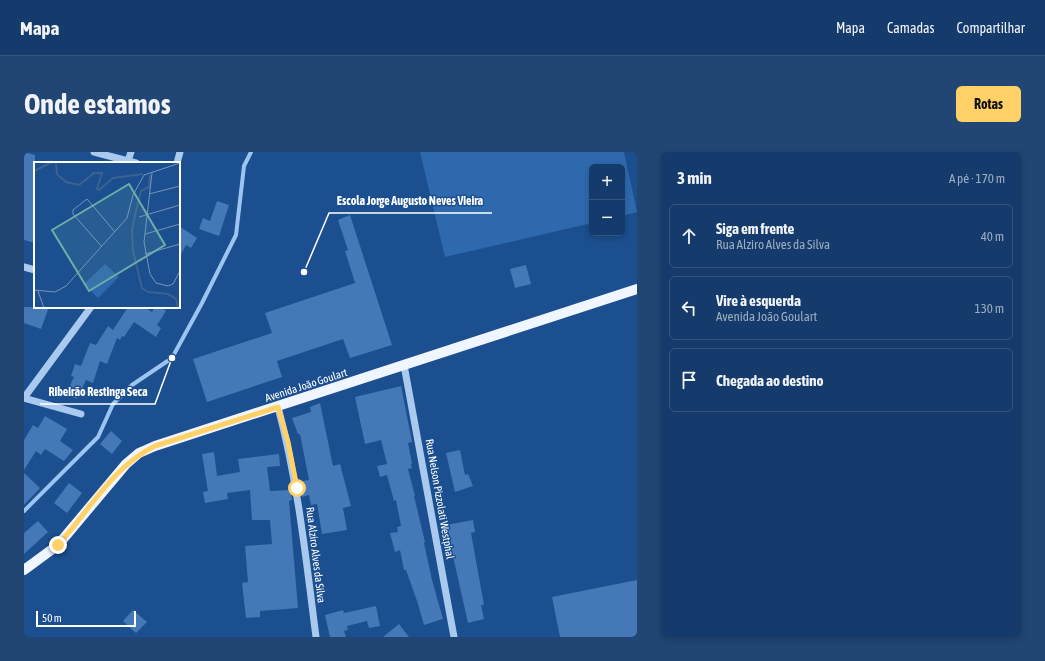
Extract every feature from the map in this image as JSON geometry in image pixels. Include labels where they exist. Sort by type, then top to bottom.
[{"type":"main road","name":"Avenida João Goulart","points":[[24,570],[58,545],[121,469],[139,453],[155,446],[637,289]]},
{"type":"street","points":[[94,152],[132,162],[131,152]]},
{"type":"street","points":[[177,162],[180,152]]},
{"type":"street","points":[[24,267],[34,270]]},
{"type":"street","points":[[81,414],[24,398],[91,308]]},
{"type":"street","name":"Rua Nelson Pizzolati Westphal","points":[[404,365],[454,637]]},
{"type":"street","name":"Rua Alziro Alves da Silva","points":[[278,407],[288,442],[297,488],[316,637]]},
{"type":"shaded area","points":[[420,152],[624,152],[637,212],[625,215],[625,164],[589,164],[589,224],[445,257]]},
{"type":"building","points":[[24,152],[35,155],[35,162],[34,243],[24,240]]},
{"type":"building","points":[[217,201],[229,205],[219,236],[199,229],[203,218],[210,221]]},
{"type":"building","points":[[350,215],[392,345],[350,358],[343,339],[277,361],[282,377],[207,402],[193,359],[272,333],[265,313],[355,283],[345,251],[348,250],[338,220]]},
{"type":"building","points":[[180,227],[197,238],[191,248],[186,245],[180,256]]},
{"type":"building","points":[[526,265],[531,284],[515,288],[510,269]]},
{"type":"building","points":[[24,307],[49,308],[41,329],[24,323]]},
{"type":"building","points":[[127,308],[146,308],[152,312],[154,308],[161,308],[166,311],[157,325],[161,328],[156,337],[134,322],[124,337],[122,336],[120,340],[117,338],[107,364],[100,361],[93,383],[86,380],[77,399],[66,394],[74,377],[71,376],[75,364],[81,366],[90,343],[96,345],[108,326],[113,330]]},
{"type":"building","points":[[401,386],[412,442],[408,443],[412,468],[408,469],[432,580],[443,619],[424,625],[406,570],[404,570],[400,550],[395,552],[390,533],[398,532],[397,527],[401,526],[396,500],[394,501],[387,475],[380,477],[377,466],[387,464],[381,440],[365,444],[355,397]]},
{"type":"building","points":[[320,403],[333,466],[340,464],[351,506],[343,508],[347,530],[322,534],[317,504],[311,505],[309,495],[302,497],[301,489],[304,489],[303,481],[309,480],[300,434],[298,434],[292,418],[311,412],[310,407]]},
{"type":"building","points":[[45,416],[67,429],[60,441],[73,450],[64,461],[45,449],[41,455],[36,451],[24,470],[24,440],[33,425],[38,428]]},
{"type":"building","points":[[111,431],[122,441],[112,454],[100,444]]},
{"type":"building","points":[[460,450],[465,475],[468,474],[473,486],[455,492],[446,453]]},
{"type":"building","points":[[214,452],[217,476],[240,472],[238,459],[279,454],[280,466],[267,467],[270,491],[291,490],[292,500],[289,501],[298,608],[260,611],[260,617],[246,618],[242,583],[248,582],[245,546],[272,544],[270,520],[252,520],[250,490],[227,493],[228,499],[205,503],[203,492],[208,491],[202,454]]},
{"type":"building","points":[[24,473],[40,488],[24,505]]},
{"type":"building","points":[[69,483],[82,493],[67,513],[54,503]]},
{"type":"building","points":[[473,520],[475,532],[471,533],[484,605],[481,605],[484,619],[468,623],[446,525]]},
{"type":"building","points":[[38,521],[48,532],[24,554],[24,533]]},
{"type":"building","points":[[637,580],[637,637],[560,637],[552,597]]},
{"type":"building","points":[[376,606],[380,626],[369,628],[367,621],[347,626],[348,630],[344,631],[346,637],[330,637],[325,615],[343,610],[344,613]]},
{"type":"building","points":[[133,610],[147,622],[136,633],[123,621]]},
{"type":"building","points":[[399,624],[409,637],[383,637]]},
{"type":"waterway","points":[[24,511],[98,437],[113,404],[132,385],[172,358],[202,303],[236,235],[244,166],[251,152]]},
{"type":"place","name":"Escola Jorge Augusto Neves Vieira","points":[[304,272]]},
{"type":"place","name":"Ribeirão Restinga Seca","points":[[172,358]]},
{"type":"route","points":[[58,545],[76,526],[116,475],[139,453],[155,446],[278,407],[288,442],[297,488]]}]
